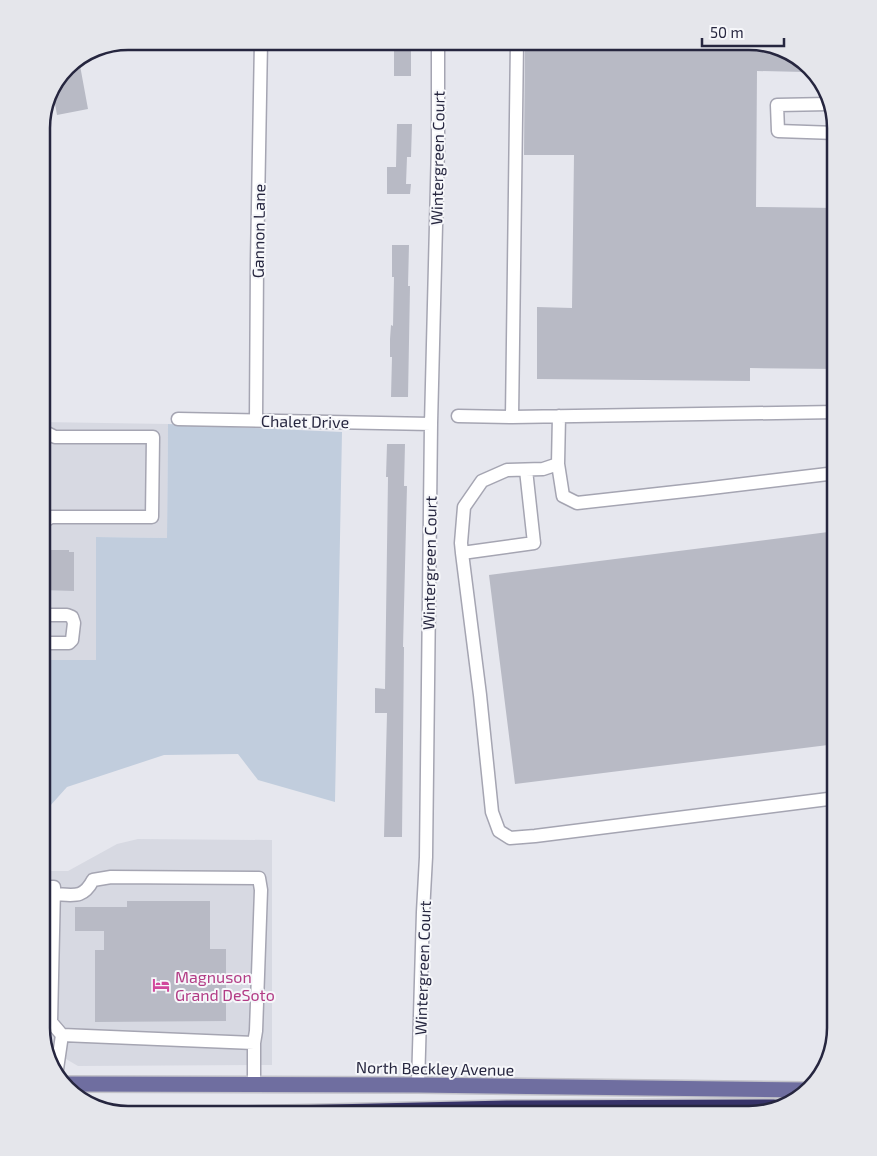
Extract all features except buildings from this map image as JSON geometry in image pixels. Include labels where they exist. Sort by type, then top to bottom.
[{"type":"main road","name":"North Beckley Avenue","points":[[73,1084],[418,1085],[797,1090]]},
{"type":"street","name":"Gannon Lane","points":[[256,420],[261,50]]},
{"type":"street","name":"Wintergreen Court","points":[[418,1085],[426,857],[431,424],[438,155],[438,50]]},
{"type":"street","points":[[512,417],[517,50]]},
{"type":"street","points":[[823,104],[777,105],[778,131],[827,133]]},
{"type":"street","points":[[458,416],[512,417],[827,412]]},
{"type":"street","points":[[559,416],[558,464],[563,496],[578,502],[703,490],[827,474]]},
{"type":"street","name":"Chalet Drive","points":[[178,419],[431,424]]},
{"type":"street","points":[[50,434],[55,437],[153,437],[152,517],[50,518]]},
{"type":"street","points":[[558,464],[543,469],[507,470],[482,481],[464,507],[462,553],[480,695],[492,812],[499,831],[510,838],[535,836],[827,799]]},
{"type":"street","points":[[462,553],[534,544],[526,470]]},
{"type":"street","points":[[50,615],[72,617],[74,623],[72,640],[69,643],[50,643]]},
{"type":"street","points":[[50,890],[81,895],[88,889],[93,880],[111,877],[259,878],[261,890],[254,1043],[254,1085]]},
{"type":"street","points":[[54,891],[51,1022],[62,1035],[254,1043]]},
{"type":"street","points":[[58,1063],[62,1035]]},
{"type":"shaded area","points":[[50,422],[168,424],[167,538],[97,537],[96,660],[50,660]]},
{"type":"shaded area","points":[[168,424],[342,432],[335,802],[258,780],[238,754],[164,755],[67,787],[50,806],[50,660],[96,660],[96,537],[167,538]]},
{"type":"shaded area","points":[[138,839],[272,840],[272,1065],[78,1066],[54,1052],[50,1028],[50,871],[68,871],[117,844]]},
{"type":"place","name":"Magnuson Grand DeSoto","points":[[161,985]]}]
